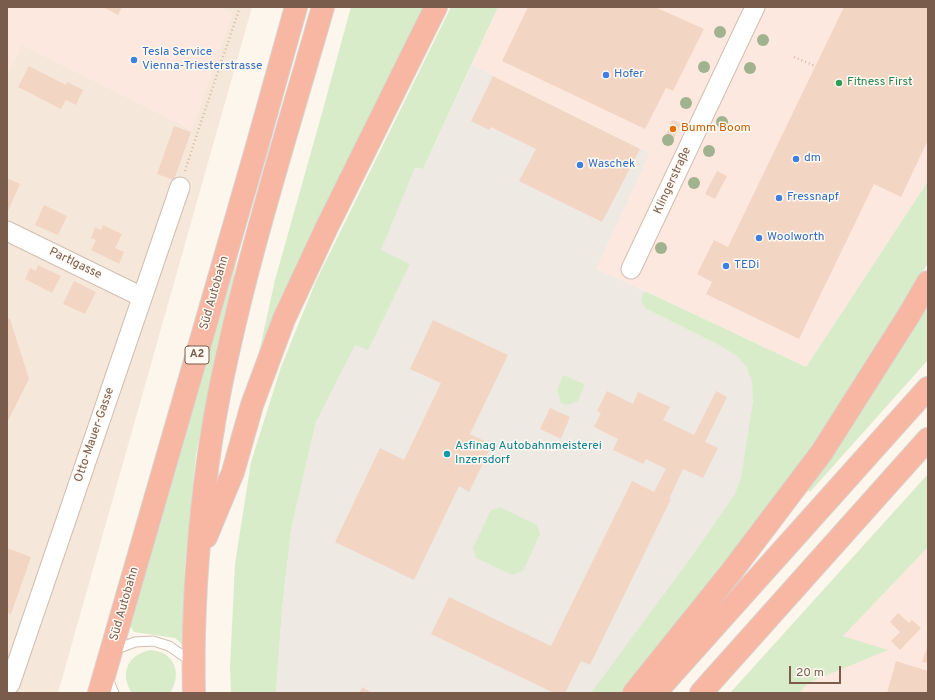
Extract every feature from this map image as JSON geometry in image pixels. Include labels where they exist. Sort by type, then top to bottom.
[{"type":"highway","name":"A2","points":[[192,685],[198,557],[203,499],[219,396],[231,340],[252,258],[323,7]]},
{"type":"highway","points":[[198,557],[233,472],[252,405],[284,319],[327,227],[436,7]]},
{"type":"highway","name":"Süd Autobahn","points":[[98,693],[294,10]]},
{"type":"highway","points":[[634,693],[732,571],[822,452],[909,315],[928,282]]},
{"type":"highway","points":[[655,693],[928,388]]},
{"type":"highway","points":[[701,693],[928,439]]},
{"type":"street","name":"Klingerstraße","points":[[631,268],[756,7]]},
{"type":"street","name":"Otto-Mauer-Gasse","points":[[9,685],[180,187]]},
{"type":"street","name":"Partlgasse","points":[[7,232],[142,297]]},
{"type":"lane","points":[[111,651],[135,642],[153,641],[169,646],[185,657],[192,685]]},
{"type":"lane","points":[[105,672],[114,693]]},
{"type":"path","points":[[180,187],[240,7]]},
{"type":"path","points":[[794,57],[815,66]]},
{"type":"shaded area","points":[[7,7],[252,7],[58,693],[7,693]]},
{"type":"shaded area","name":"Tesla Service Vienna-Triesterstrasse","points":[[7,7],[220,7],[233,13],[192,130],[22,45],[7,75]]},
{"type":"shaded area","points":[[498,7],[928,7],[928,181],[806,367],[613,276],[595,269],[650,153],[493,76],[472,64]]},
{"type":"shaded area","points":[[472,64],[493,76],[650,153],[596,269],[806,367],[821,376],[595,693],[276,693],[282,610],[291,530],[316,422],[380,250],[415,168],[423,169]]},
{"type":"shaded area","points":[[928,547],[928,693],[788,693],[842,636]]},
{"type":"green space","points":[[351,7],[427,7],[256,366],[275,280]]},
{"type":"green space","points":[[451,7],[498,7],[423,169],[415,168],[381,250],[410,264],[368,350],[355,345],[316,422],[291,530],[282,610],[276,693],[231,693],[230,667],[235,564],[251,462],[281,367],[316,281]]},
{"type":"green space","points":[[928,181],[928,263],[888,329],[816,441],[772,503],[624,693],[591,693],[690,559],[735,494],[741,478],[753,402],[752,381],[746,366],[737,356],[721,346],[647,309],[643,305],[641,299],[644,292],[806,367]]},
{"type":"green space","points":[[237,259],[217,346],[196,455],[185,564],[183,645],[175,638],[134,632],[130,626]]},
{"type":"green space","points":[[928,304],[928,360],[810,492],[808,490],[869,399]]},
{"type":"green space","points":[[563,376],[584,384],[578,401],[567,405],[561,403],[557,390]]},
{"type":"green space","points":[[928,474],[928,547],[843,636],[888,650],[808,683],[799,693],[730,693]]},
{"type":"green space","points":[[500,507],[537,525],[540,534],[523,571],[512,575],[476,558],[473,548],[491,510]]},
{"type":"green space","points":[[151,650],[164,654],[173,663],[176,678],[173,688],[170,693],[132,693],[126,678],[128,666],[131,660],[136,656]]},
{"type":"building","points":[[103,7],[122,7],[118,15]]},
{"type":"building","name":"Hofer","points":[[528,7],[655,7],[704,29],[673,91],[666,88],[645,129],[502,61]]},
{"type":"building","points":[[844,7],[928,7],[928,140],[901,197],[874,184],[799,339],[706,294],[712,282],[697,274],[714,240],[728,247]]},
{"type":"building","points":[[29,66],[66,85],[67,82],[83,90],[76,105],[66,100],[61,109],[18,87]]},
{"type":"building","name":"Waschek","points":[[493,76],[640,149],[602,222],[519,181],[536,149],[491,127],[489,130],[471,121]]},
{"type":"building","name":"Bumm Boom","points":[[672,120],[681,124],[674,138],[666,134]]},
{"type":"building","points":[[174,126],[191,132],[174,180],[157,174]]},
{"type":"building","points":[[717,171],[727,176],[715,199],[705,194]]},
{"type":"building","points":[[7,178],[20,184],[7,213]]},
{"type":"building","points":[[44,205],[67,216],[58,235],[35,225]]},
{"type":"building","points":[[103,225],[122,234],[115,248],[124,252],[119,264],[91,250],[96,240],[91,238],[95,227],[101,230]]},
{"type":"building","points":[[38,265],[61,276],[52,293],[25,279],[30,268],[36,271]]},
{"type":"building","points":[[74,281],[96,292],[85,314],[63,304]]},
{"type":"building","points":[[7,318],[10,319],[29,379],[7,423]]},
{"type":"building","name":"Asfinag Autobahnmeisterei Inzersdorf","points":[[433,320],[508,355],[470,434],[492,445],[469,492],[459,486],[414,580],[335,542],[380,448],[404,460],[441,383],[410,369]]},
{"type":"building","points":[[607,391],[633,404],[638,392],[670,407],[663,420],[694,435],[716,391],[727,397],[705,442],[718,448],[703,478],[683,469],[669,499],[671,499],[590,665],[581,661],[565,693],[554,693],[431,634],[449,597],[551,646],[632,481],[654,492],[666,469],[646,459],[643,464],[613,450],[618,439],[594,427],[601,413],[597,411]]},
{"type":"building","points":[[550,408],[570,417],[561,439],[540,429]]},
{"type":"building","points":[[7,548],[31,557],[11,614],[7,613]]},
{"type":"building","points":[[898,613],[909,623],[912,620],[921,628],[900,650],[891,641],[900,632],[890,622]]},
{"type":"building","points":[[928,644],[928,663],[922,662]]},
{"type":"building","points":[[896,661],[928,671],[928,693],[887,693]]},
{"type":"building","points":[[362,687],[373,693],[359,693]]},
{"type":"place","name":"Tesla Service Vienna-Triesterstrasse","points":[[134,60]]},
{"type":"place","name":"Hofer","points":[[606,75]]},
{"type":"place","name":"Fitness First","points":[[839,83]]},
{"type":"place","name":"Bumm Boom","points":[[673,129]]},
{"type":"place","name":"dm","points":[[796,159]]},
{"type":"place","name":"Waschek","points":[[580,165]]},
{"type":"place","name":"Fressnapf","points":[[779,198]]},
{"type":"place","name":"Woolworth","points":[[759,238]]},
{"type":"place","name":"TEDi","points":[[726,266]]},
{"type":"place","name":"Asfinag Autobahnmeisterei Inzersdorf","points":[[447,454]]}]
